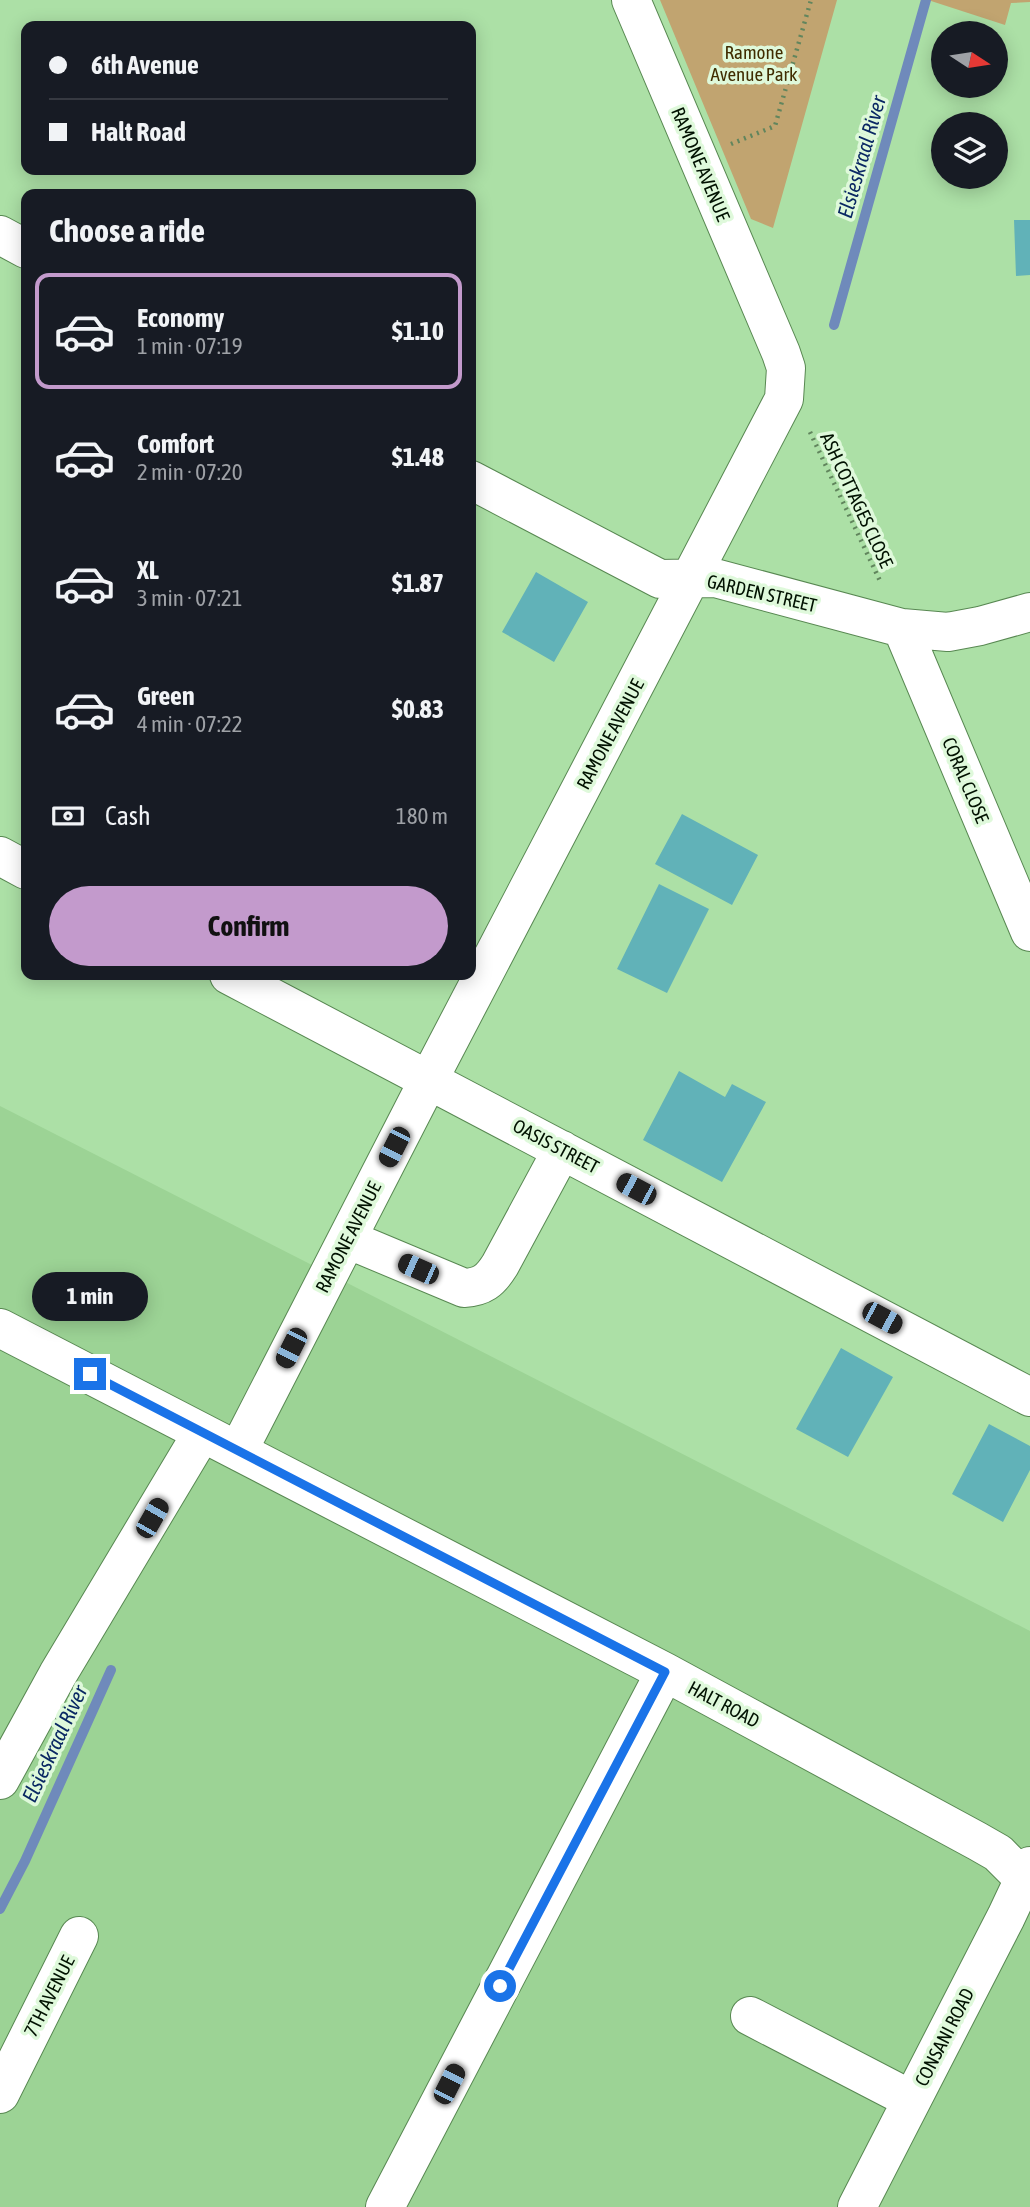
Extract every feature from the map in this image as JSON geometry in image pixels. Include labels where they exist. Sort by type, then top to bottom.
[{"type":"street","name":"RAMONE AVENUE","points":[[238,1451],[784,399],[786,368],[781,353],[631,0]]},
{"type":"street","points":[[0,235],[21,246]]},
{"type":"street","name":"GARDEN STREET","points":[[476,483],[660,579],[715,578],[902,628],[947,632],[1030,612]]},
{"type":"street","name":"CORAL CLOSE","points":[[902,628],[1030,932]]},
{"type":"street","points":[[0,856],[21,867]]},
{"type":"street","name":"OASIS STREET","points":[[239,980],[1030,1396]]},
{"type":"street","points":[[347,1239],[464,1288],[478,1287],[491,1279],[500,1265],[562,1150]]},
{"type":"street","name":"HALT ROAD","points":[[0,1328],[665,1672],[1022,1868]]},
{"type":"street","points":[[0,1780],[58,1674],[202,1433]]},
{"type":"street","points":[[385,2207],[665,1672]]},
{"type":"street","name":"CONSANI ROAD","points":[[857,2207],[912,2100],[1022,1868]]},
{"type":"street","name":"7TH AVENUE","points":[[0,2094],[79,1937]]},
{"type":"street","points":[[750,2016],[912,2100]]},
{"type":"path","points":[[698,157],[775,126],[811,0]]},
{"type":"path","name":"ASH COTTAGES CLOSE","points":[[787,384],[902,628]]},
{"type":"shaded area","points":[[0,1106],[1030,1631],[1030,2207],[0,2207]]},
{"type":"green space","name":"Ramone Avenue Park","points":[[660,0],[837,0],[773,228],[751,219]]},
{"type":"green space","points":[[928,0],[1030,0],[1011,3],[1006,21],[993,21]]},
{"type":"building","points":[[1014,220],[1030,220],[1030,275],[1016,276]]},
{"type":"building","points":[[536,572],[588,602],[554,662],[502,632]]},
{"type":"building","points":[[682,814],[758,855],[732,905],[655,864]]},
{"type":"building","points":[[659,884],[709,909],[667,993],[617,969]]},
{"type":"building","points":[[679,1071],[725,1097],[732,1084],[766,1102],[722,1182],[643,1140]]},
{"type":"building","points":[[841,1348],[893,1377],[848,1457],[796,1429]]},
{"type":"building","points":[[989,1424],[1030,1446],[1030,1470],[1003,1522],[952,1494]]},
{"type":"waterway","name":"Elsieskraal River","points":[[834,325],[926,0]]},
{"type":"waterway","name":"Elsieskraal River","points":[[0,1909],[25,1861],[111,1670]]},
{"type":"route","points":[[90,1374],[665,1672],[500,1986]]}]
